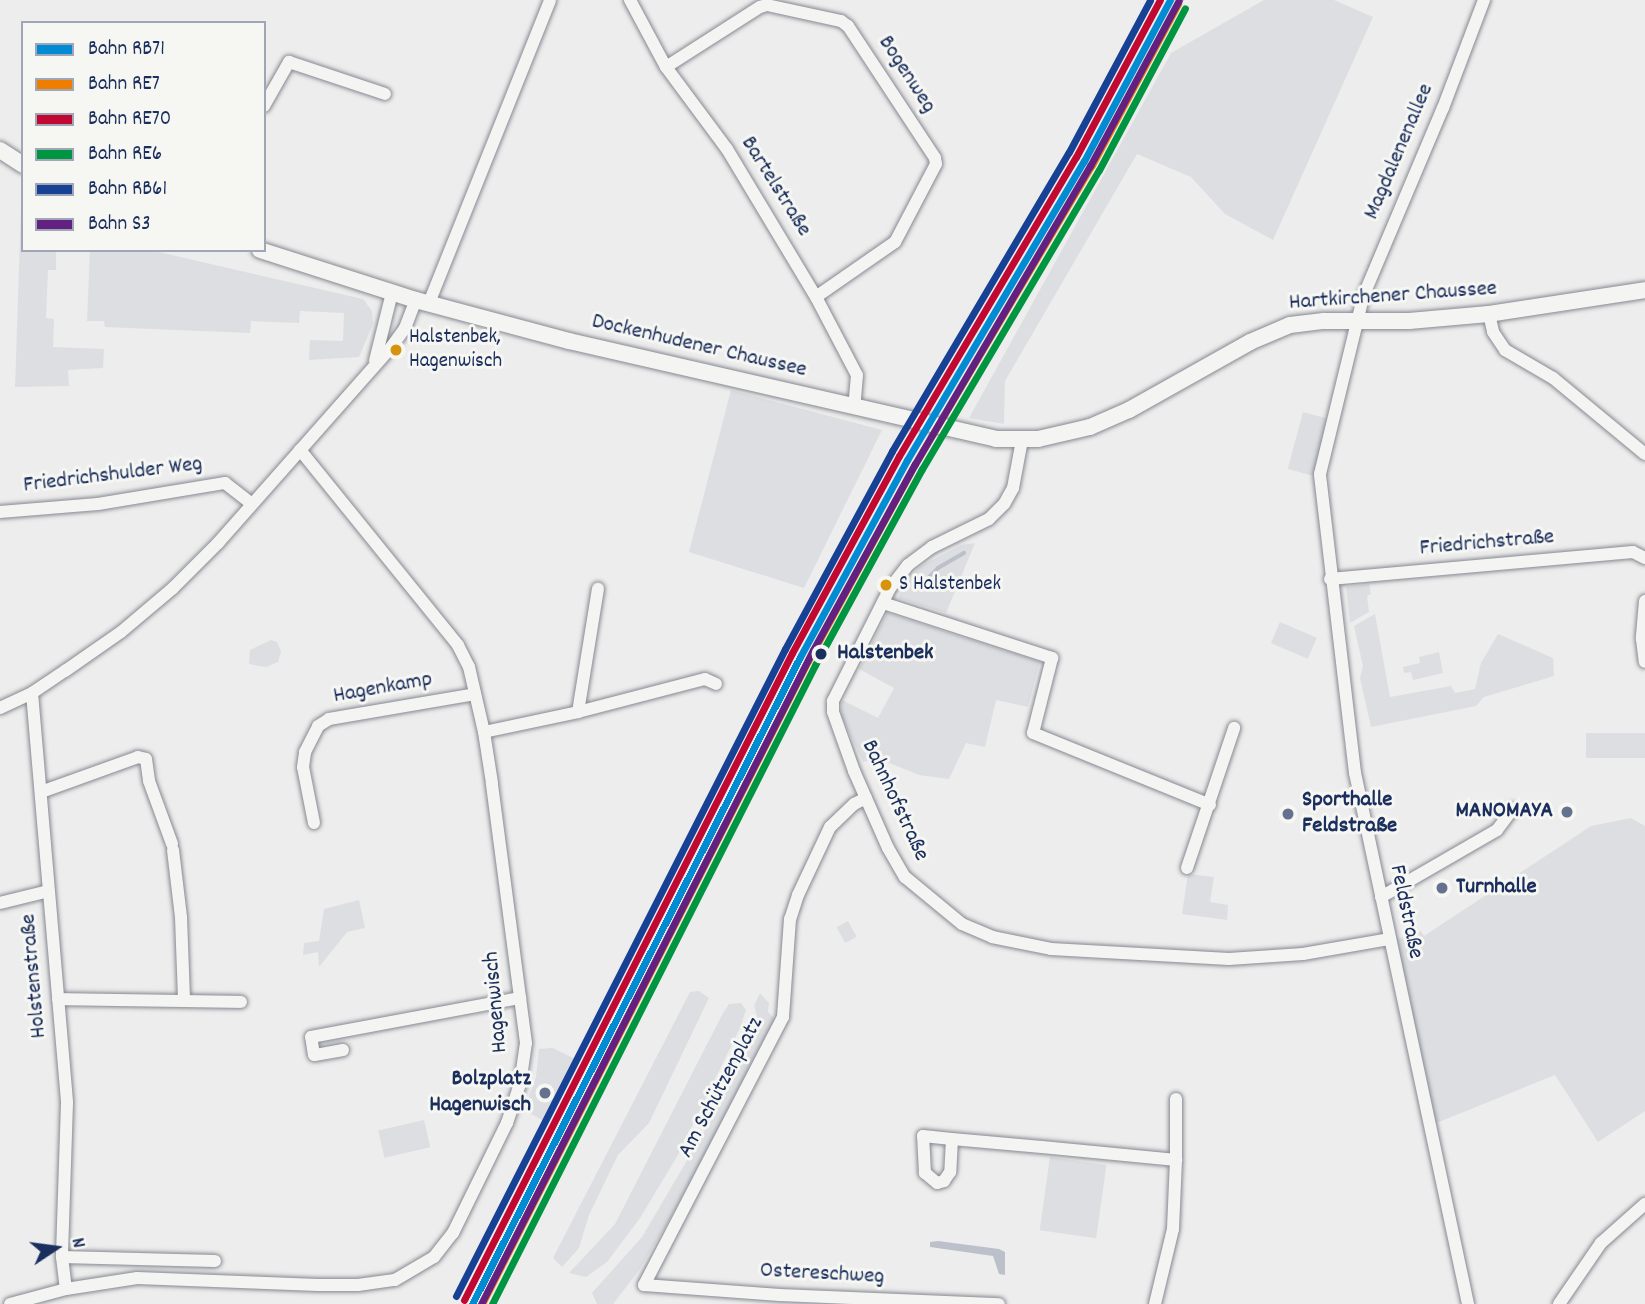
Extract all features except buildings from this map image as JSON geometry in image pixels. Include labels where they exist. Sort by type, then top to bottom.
[{"type":"main road","points":[[0,150],[21,164]]},
{"type":"main road","name":"Dockenhudener Chaussee","points":[[266,252],[422,302],[569,341],[960,433]]},
{"type":"main road","name":"Hartkirchener Chaussee","points":[[960,433],[991,439],[1022,440],[1068,433],[1112,418],[1250,342],[1282,328],[1314,321],[1355,326],[1409,321],[1489,313],[1645,290]]},
{"type":"street","points":[[0,708],[32,693],[149,609],[218,543],[405,328],[422,302],[550,0]]},
{"type":"street","name":"Bartelstraße","points":[[630,0],[666,67],[727,149],[816,297],[857,375],[855,407]]},
{"type":"street","name":"Magdalenenallee","points":[[1355,326],[1370,278],[1443,108],[1484,0]]},
{"type":"street","name":"Bogenweg","points":[[666,67],[767,5],[841,21],[848,26],[935,158],[936,164],[895,242],[816,297]]},
{"type":"street","points":[[266,102],[289,62],[385,94]]},
{"type":"street","points":[[374,365],[392,293]]},
{"type":"street","points":[[1489,313],[1493,332],[1504,350],[1553,378],[1645,454]]},
{"type":"street","name":"Feldstraße","points":[[1355,326],[1320,474],[1331,579],[1355,774],[1468,1304]]},
{"type":"street","name":"Bahnhofstraße","points":[[1022,440],[1013,488],[1004,504],[989,519],[918,556],[899,575],[832,706],[866,798],[888,848],[905,877],[962,923],[992,937],[1051,949],[1229,959],[1303,954],[1390,939]]},
{"type":"street","name":"Hagenwisch","points":[[66,1289],[137,1278],[358,1285],[395,1280],[434,1257],[453,1233],[507,1123],[520,1084],[526,1043],[484,732],[469,667],[458,645],[300,450]]},
{"type":"street","name":"Friedrichshulder Weg","points":[[0,512],[98,504],[225,483],[251,503]]},
{"type":"street","name":"Friedrichstraße","points":[[1331,579],[1633,552],[1645,558]]},
{"type":"street","points":[[578,712],[598,589]]},
{"type":"street","points":[[1645,601],[1642,639],[1645,662]]},
{"type":"street","points":[[883,603],[1052,658],[1033,733],[1210,805]]},
{"type":"street","points":[[484,732],[578,712],[705,679],[716,684]]},
{"type":"street","name":"Holstenstraße","points":[[32,693],[66,1103],[62,1257],[66,1289]]},
{"type":"street","name":"Hagenkamp","points":[[314,823],[303,767],[305,752],[318,726],[329,719],[475,694]]},
{"type":"street","points":[[1187,868],[1234,728]]},
{"type":"street","points":[[41,792],[138,757],[146,759],[149,780],[173,847],[181,917],[184,1000]]},
{"type":"street","name":"Am Schützenplatz","points":[[644,1285],[783,1017],[790,919],[798,895],[830,827],[854,804],[866,798]]},
{"type":"street","points":[[1381,897],[1497,830],[1513,809]]},
{"type":"street","points":[[0,903],[49,891]]},
{"type":"street","points":[[343,1050],[314,1055],[311,1037],[520,998]]},
{"type":"street","points":[[58,999],[241,1002]]},
{"type":"street","points":[[1155,1304],[1173,1229],[1176,1099]]},
{"type":"street","points":[[952,1139],[1176,1160]]},
{"type":"street","points":[[1559,1304],[1601,1243],[1645,1205]]},
{"type":"street","points":[[62,1257],[215,1261]]},
{"type":"street","name":"Ostereschweg","points":[[644,1285],[780,1295],[999,1304]]},
{"type":"street","points":[[9,1304],[66,1289]]},
{"type":"shaded area","points":[[1264,0],[1334,0],[1373,17],[1273,240],[1225,214],[1191,177],[1137,154],[1005,381],[1004,424],[969,418],[1171,53]]},
{"type":"shaded area","points":[[21,208],[21,252],[56,252],[56,270],[48,270],[46,318],[54,319],[53,347],[104,349],[103,368],[68,370],[69,386],[15,387]]},
{"type":"shaded area","points":[[90,252],[159,252],[363,299],[372,311],[373,324],[359,357],[309,360],[310,340],[343,341],[344,313],[300,311],[299,323],[251,321],[250,333],[105,327],[104,321],[87,321]]},
{"type":"shaded area","points":[[731,390],[882,430],[804,588],[689,552]]},
{"type":"shaded area","points":[[1303,412],[1330,419],[1315,476],[1288,469]]},
{"type":"shaded area","points":[[975,543],[946,613],[898,598],[908,578],[921,566],[961,545]]},
{"type":"shaded area","points":[[1369,584],[1369,612],[1350,623],[1346,587]]},
{"type":"shaded area","points":[[887,613],[1040,662],[1028,707],[996,700],[985,747],[966,743],[949,779],[919,775],[877,758],[863,762],[841,715],[842,700],[878,718],[894,688],[859,669]]},
{"type":"shaded area","points":[[1375,614],[1390,697],[1451,686],[1455,693],[1475,689],[1481,663],[1498,634],[1553,658],[1554,676],[1484,697],[1476,706],[1371,727],[1360,678],[1363,666],[1354,626]]},
{"type":"shaded area","points":[[1280,622],[1317,638],[1308,659],[1271,643]]},
{"type":"shaded area","points":[[271,640],[277,642],[281,651],[278,662],[266,667],[249,664],[250,650]]},
{"type":"shaded area","points":[[1439,652],[1443,673],[1413,680],[1411,672],[1404,673],[1403,667],[1420,663],[1419,657]]},
{"type":"shaded area","points":[[1586,733],[1645,733],[1645,758],[1586,758]]},
{"type":"shaded area","points":[[1631,818],[1645,826],[1645,1111],[1598,1142],[1555,1075],[1429,1126],[1392,941],[1421,931],[1424,936],[1591,826]]},
{"type":"shaded area","points":[[1188,874],[1214,877],[1210,902],[1228,905],[1227,920],[1182,914]]},
{"type":"shaded area","points":[[359,900],[365,928],[347,932],[319,967],[318,952],[303,955],[304,943],[319,941],[324,909]]},
{"type":"shaded area","points":[[848,921],[857,937],[845,943],[837,927]]},
{"type":"shaded area","points":[[699,991],[709,998],[649,1123],[618,1155],[589,1215],[579,1248],[562,1267],[553,1258],[690,992]]},
{"type":"shaded area","points":[[760,993],[769,1003],[768,1012],[776,1020],[671,1217],[640,1269],[613,1304],[597,1304],[592,1293],[642,1237],[722,1101],[757,1016],[754,1006]]},
{"type":"shaded area","points":[[741,1003],[746,1010],[740,1028],[678,1155],[640,1218],[607,1262],[586,1277],[569,1273],[615,1224],[723,1013],[729,1004]]},
{"type":"shaded area","name":"Bolzplatz Hagenwisch","points":[[553,1048],[577,1060],[544,1121],[524,1110],[536,1077],[539,1049]]},
{"type":"shaded area","points":[[424,1120],[430,1147],[385,1158],[378,1131]]},
{"type":"shaded area","points":[[1050,1157],[1106,1165],[1096,1238],[1040,1230]]},
{"type":"shaded area","points":[[930,1242],[1005,1252],[1005,1275],[999,1274],[993,1256],[930,1247]]},
{"type":"waterway","points":[[918,589],[938,568],[964,553]]},
{"type":"rail line","name":"RB61","points":[[456,1296],[785,649],[892,451],[1069,152],[1150,0]]},
{"type":"rail line","name":"RE70","points":[[464,1300],[792,653],[899,456],[1076,157],[1160,0]]},
{"type":"rail line","name":"RB71","points":[[472,1304],[800,657],[907,460],[1084,161],[1170,0]]},
{"type":"rail line","name":"S3","points":[[481,1304],[813,650],[915,464],[1090,166],[1179,0]]},
{"type":"rail line","name":"RE7","points":[[482,1304],[808,661],[915,464],[1092,165],[1178,4]]},
{"type":"rail line","name":"RE6","points":[[492,1304],[815,665],[922,469],[1099,170],[1185,8]]},
{"type":"place","name":"Halstenbek, Hagenwisch","points":[[396,350]]},
{"type":"place","name":"S Halstenbek","points":[[886,585]]},
{"type":"place","name":"Halstenbek","points":[[821,654]]},
{"type":"place","name":"MANOMAYA","points":[[1567,812]]},
{"type":"place","name":"Sporthalle Feldstraße","points":[[1288,814]]},
{"type":"place","name":"Turnhalle","points":[[1442,888]]},
{"type":"place","name":"Bolzplatz Hagenwisch","points":[[545,1093]]}]
